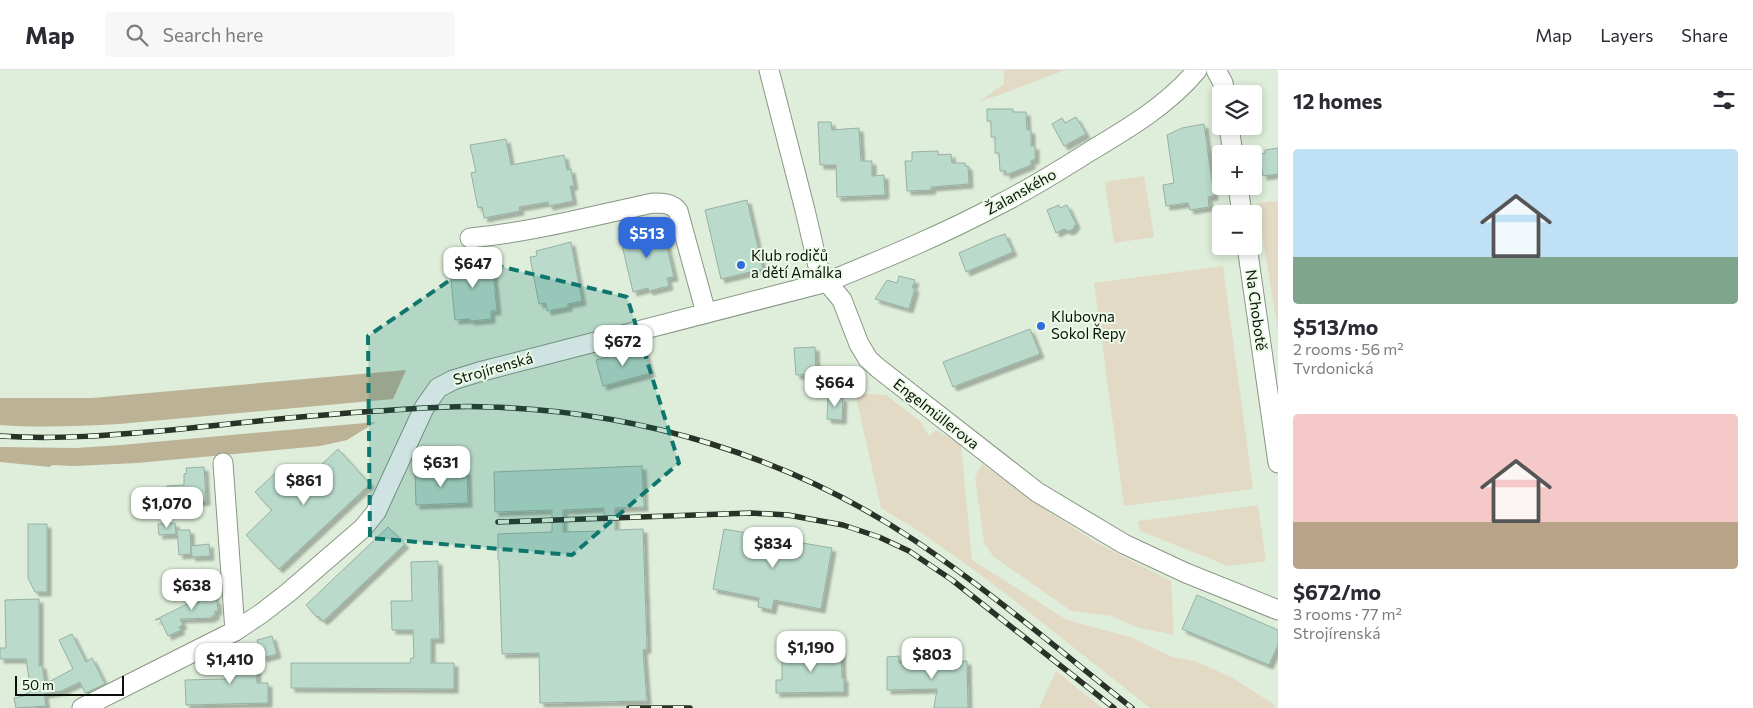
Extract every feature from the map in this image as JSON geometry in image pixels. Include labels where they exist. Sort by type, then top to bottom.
[{"type":"street","name":"Engelmüllerova","points":[[769,70],[818,266],[827,282],[842,300],[859,344],[868,358],[878,368],[1037,492],[1124,544],[1186,573],[1278,610]]},
{"type":"street","name":"Žalanského","points":[[827,282],[937,236],[1036,184],[1111,139],[1158,107],[1188,81],[1197,70]]},
{"type":"street","points":[[1216,70],[1223,85]]},
{"type":"street","points":[[470,238],[508,234],[571,222],[653,203],[664,204],[676,208],[678,211],[706,314]]},
{"type":"street","name":"Na Chobotě","points":[[1248,255],[1278,463]]},
{"type":"street","name":"Strojírenská","points":[[82,708],[235,631],[262,613],[288,592],[362,528],[380,506],[424,408],[441,385],[479,372],[827,282]]},
{"type":"street","points":[[223,463],[235,631]]},
{"type":"highlighted area","points":[[478,261],[627,297],[679,463],[572,555],[370,538],[368,336]]},
{"type":"shaded area","points":[[1004,70],[1065,70],[977,103],[1004,84]]},
{"type":"shaded area","points":[[1144,176],[1154,237],[1114,243],[1105,182]]},
{"type":"shaded area","points":[[1278,201],[1278,330],[1262,233],[1262,205],[1257,205],[1257,203]]},
{"type":"shaded area","points":[[1223,266],[1253,489],[1124,506],[1094,283]]},
{"type":"shaded area","points":[[406,370],[393,399],[119,424],[45,427],[0,425],[0,398],[92,398]]},
{"type":"shaded area","points":[[855,393],[886,395],[921,422],[929,436],[936,430],[961,445],[972,560],[1067,620],[1130,637],[1173,657],[1195,661],[1231,677],[1272,703],[1276,708],[1150,708],[959,559],[881,508]]},
{"type":"shaded area","points":[[376,422],[347,440],[320,446],[137,463],[74,466],[52,465],[50,467],[0,462],[0,447],[76,448]]},
{"type":"shaded area","points":[[982,464],[1046,510],[1097,543],[1171,581],[1174,635],[1136,627],[1112,616],[1071,611],[993,556],[984,543],[975,477]]},
{"type":"shaded area","points":[[1258,505],[1266,561],[1228,566],[1140,531],[1138,521]]},
{"type":"shaded area","points":[[1056,671],[1102,708],[1039,708]]},
{"type":"building","points":[[987,109],[1013,109],[1013,112],[1026,112],[1027,130],[1031,130],[1031,146],[1035,146],[1035,160],[1031,160],[1031,165],[1006,175],[1006,171],[1000,171],[999,153],[995,153],[995,137],[991,137],[991,121],[987,121]]},
{"type":"building","points":[[1076,117],[1086,134],[1064,146],[1052,124],[1062,118],[1065,123]]},
{"type":"building","points":[[818,122],[831,122],[832,130],[859,128],[861,161],[872,161],[872,176],[884,175],[885,195],[837,197],[836,165],[820,165]]},
{"type":"building","points":[[1204,124],[1212,182],[1212,195],[1214,196],[1208,197],[1209,207],[1190,210],[1188,203],[1166,206],[1163,185],[1174,183],[1167,135],[1182,128]]},
{"type":"building","points":[[506,139],[511,165],[564,155],[567,170],[571,169],[574,186],[570,186],[573,201],[549,206],[548,202],[519,207],[520,211],[484,218],[482,207],[478,208],[471,173],[476,172],[470,145]]},
{"type":"building","points":[[1278,148],[1278,174],[1263,176],[1262,154],[1265,153],[1265,150]]},
{"type":"building","points":[[938,151],[938,155],[951,154],[952,163],[965,163],[965,166],[968,166],[969,184],[931,187],[932,190],[907,191],[905,161],[912,161],[912,152]]},
{"type":"building","points":[[747,200],[763,269],[721,279],[705,210]]},
{"type":"building","points":[[1059,205],[1060,208],[1067,205],[1076,224],[1069,231],[1064,229],[1056,233],[1047,210]]},
{"type":"building","points":[[655,226],[656,231],[663,230],[674,277],[667,278],[669,286],[649,291],[648,288],[633,292],[619,232],[635,229],[635,231]]},
{"type":"building","points":[[1005,234],[1013,252],[966,272],[959,253]]},
{"type":"building","points":[[571,242],[582,301],[568,304],[568,307],[547,311],[546,303],[539,304],[530,257],[537,256],[536,251]]},
{"type":"building","points":[[464,258],[465,260],[485,258],[486,264],[492,263],[497,311],[491,311],[491,319],[455,320],[449,260]]},
{"type":"building","points":[[899,276],[915,280],[912,288],[915,288],[909,309],[875,299],[887,280],[897,283]]},
{"type":"building","points":[[1030,329],[1040,354],[953,387],[943,362]]},
{"type":"building","points":[[815,347],[816,374],[796,375],[794,348]]},
{"type":"building","points":[[644,348],[651,373],[603,386],[596,360]]},
{"type":"building","points":[[828,397],[843,398],[842,420],[827,419]]},
{"type":"building","points":[[338,449],[370,484],[279,569],[246,535],[272,510],[255,492],[285,464],[303,482]]},
{"type":"building","points":[[642,466],[644,507],[615,508],[615,530],[643,529],[647,649],[643,650],[647,701],[540,703],[539,653],[502,654],[498,534],[552,532],[552,510],[495,512],[494,472]],"holes":[[[604,508],[604,531],[563,532],[563,510]]]},
{"type":"building","points":[[204,467],[206,501],[168,504],[167,486],[184,485],[184,474],[187,473],[186,468]]},
{"type":"building","points":[[467,471],[468,503],[416,505],[415,473]]},
{"type":"building","points":[[175,523],[176,534],[159,535],[158,524]]},
{"type":"building","points":[[28,524],[47,524],[47,592],[35,592],[28,578]]},
{"type":"building","points":[[388,527],[405,544],[327,618],[323,621],[317,617],[306,605]]},
{"type":"building","points":[[772,528],[787,531],[785,540],[832,548],[821,609],[774,600],[772,610],[758,607],[759,598],[713,589],[724,529],[770,537]]},
{"type":"building","points":[[177,530],[190,530],[191,554],[179,555]]},
{"type":"building","points":[[209,544],[210,556],[192,557],[191,546]]},
{"type":"building","points":[[438,561],[440,639],[431,639],[431,663],[454,663],[454,689],[291,688],[291,663],[410,663],[411,658],[414,658],[413,630],[392,630],[391,601],[412,601],[411,562]]},
{"type":"building","points":[[198,587],[214,587],[214,600],[217,600],[218,611],[215,611],[215,616],[211,616],[212,618],[180,619],[183,625],[179,627],[181,630],[168,636],[160,619],[155,620],[189,603],[199,603]]},
{"type":"building","points":[[1197,595],[1278,630],[1278,645],[1269,665],[1182,629]]},
{"type":"building","points":[[39,599],[39,666],[42,665],[45,684],[73,669],[59,640],[72,634],[86,662],[92,658],[105,684],[85,693],[80,682],[61,691],[44,694],[46,706],[16,708],[14,698],[24,696],[31,691],[26,659],[0,659],[0,648],[6,648],[5,600]]},
{"type":"building","points":[[272,636],[277,654],[263,658],[257,640]]},
{"type":"building","points":[[256,652],[257,683],[268,683],[268,703],[186,705],[185,680],[226,679],[226,660],[234,660],[233,653]]},
{"type":"building","points":[[841,652],[844,692],[776,693],[776,680],[782,680],[782,654]]},
{"type":"building","points":[[899,656],[899,663],[967,661],[968,708],[934,708],[937,689],[887,690],[887,657]]},
{"type":"railway","points":[[0,436],[64,437],[107,435],[274,419],[419,408],[460,407],[544,410],[600,418],[655,429],[710,444],[763,462],[815,484],[866,510],[914,540],[970,580],[1132,708]]},
{"type":"railway","points":[[498,522],[751,513],[788,515],[843,525],[879,537],[909,551],[952,580],[1114,708]]},
{"type":"railway","points":[[629,708],[690,708]]},
{"type":"place","name":"Klub rodičů a dětí Amálka","points":[[741,265]]},
{"type":"place","name":"Klubovna Sokol Řepy","points":[[1041,326]]}]
